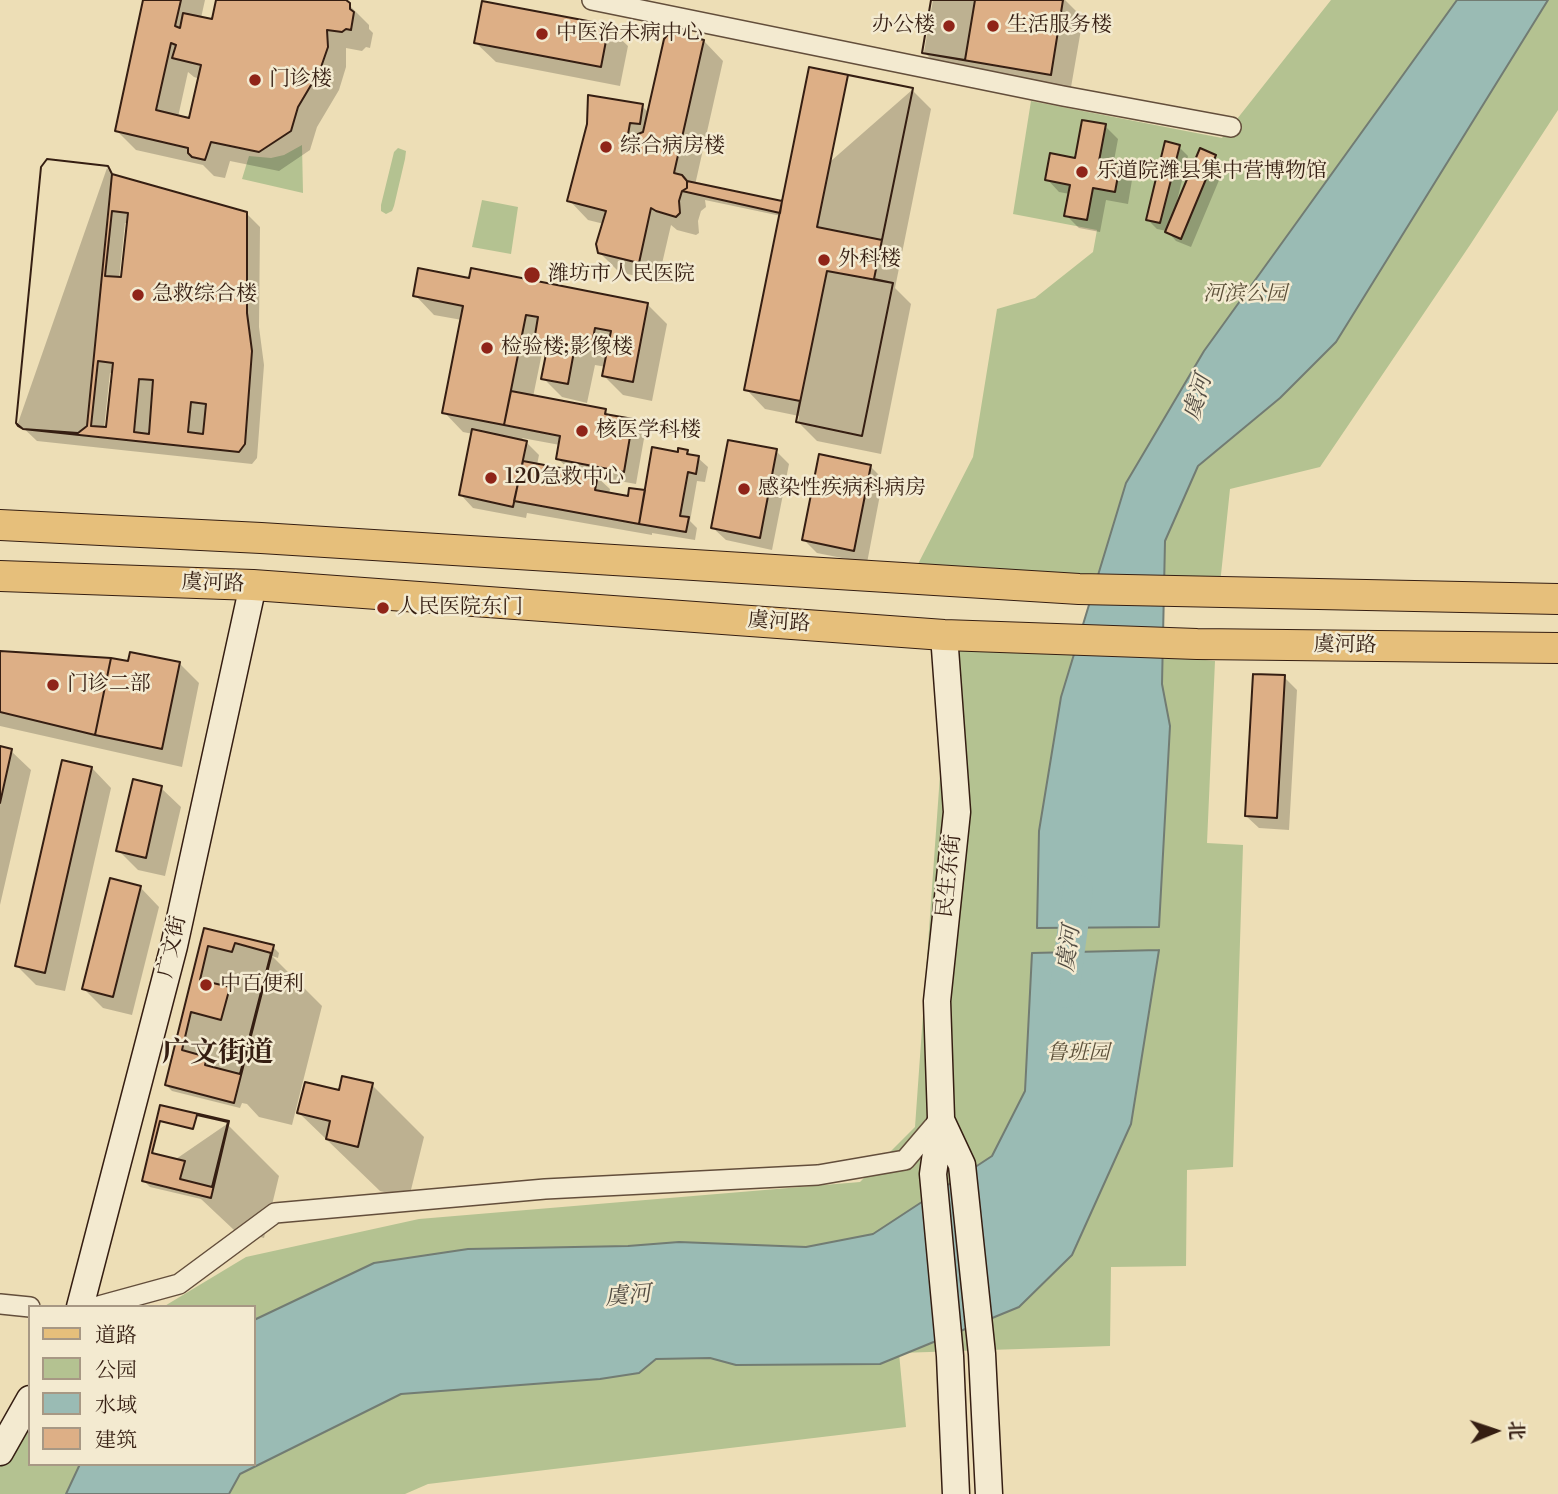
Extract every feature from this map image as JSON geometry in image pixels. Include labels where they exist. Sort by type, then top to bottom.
[{"type":"main road","points":[[0,525],[261,538],[545,558],[1079,589],[1558,599]]},
{"type":"main road","name":"虞河路","points":[[0,576],[253,585],[944,635],[1197,645],[1558,648]]},
{"type":"street","points":[[593,0],[1063,96],[1231,127]]},
{"type":"street","name":"广文街","points":[[81,1305],[174,946],[253,585]]},
{"type":"street","name":"民生东街","points":[[944,635],[957,812],[937,1001],[941,1118],[933,1174],[950,1356],[956,1494]]},
{"type":"street","points":[[102,1305],[180,1284],[275,1213],[545,1189],[818,1175],[905,1160],[941,1118]]},
{"type":"street","name":"民生东街","points":[[941,1118],[962,1165],[982,1354],[989,1494]]},
{"type":"street","points":[[0,1304],[28,1307]]},
{"type":"street","points":[[0,1452],[28,1403]]},
{"type":"green space","name":"河滨公园","points":[[1331,0],[1558,0],[1558,110],[1320,467],[1230,489],[1220,584],[918,564],[973,457],[997,309],[1035,298],[1093,252],[1097,230],[1013,214],[1031,101],[1222,138]]},
{"type":"green space","points":[[302,145],[303,193],[242,179],[249,156],[271,158],[284,155]]},
{"type":"green space","points":[[398,148],[406,151],[405,159],[394,206],[392,211],[386,214],[381,211],[381,205],[394,152]]},
{"type":"green space","points":[[482,200],[518,207],[511,254],[472,247]]},
{"type":"green space","name":"鲁班园","points":[[950,634],[1215,661],[1207,843],[1243,845],[1233,1167],[1187,1170],[1186,1266],[1111,1267],[1110,1346],[899,1353],[906,1427],[428,1484],[405,1494],[0,1494],[0,1464],[28,1412],[28,1466],[256,1466],[256,1305],[166,1305],[246,1257],[419,1219],[860,1182],[915,1127]]},
{"type":"water","points":[[1457,0],[1548,0],[1336,342],[1280,398],[1198,466],[1165,541],[1162,684],[1170,726],[1159,927],[1037,928],[1039,831],[1061,697],[1126,483],[1204,351]]},
{"type":"water","points":[[1159,950],[1131,1124],[1072,1255],[1019,1307],[880,1364],[736,1365],[710,1358],[656,1359],[639,1373],[600,1379],[401,1394],[240,1474],[229,1494],[66,1494],[79,1466],[256,1466],[256,1319],[374,1263],[468,1249],[628,1246],[679,1242],[806,1247],[873,1234],[992,1156],[1025,1091],[1032,953]]},
{"type":"building","name":"门诊楼","points":[[143,0],[181,0],[175,26],[180,28],[183,13],[212,19],[216,0],[346,0],[350,3],[350,9],[354,12],[351,30],[327,30],[328,47],[320,70],[298,107],[291,131],[259,152],[211,142],[205,160],[192,157],[188,148],[115,131]],"holes":[[[171,43],[176,45],[172,58],[201,65],[189,118],[156,110]]]},
{"type":"building","name":"生活服务楼","points":[[931,0],[1063,0],[1051,75],[922,53]]},
{"type":"building","name":"办公楼","points":[[931,0],[975,0],[965,60],[922,53]]},
{"type":"building","name":"中医治未病中心","points":[[482,1],[609,25],[601,67],[474,43]]},
{"type":"building","name":"综合病房楼","points":[[670,32],[704,40],[674,173],[682,175],[687,181],[687,188],[682,191],[680,213],[676,217],[651,208],[639,263],[598,253],[596,244],[606,211],[567,201],[587,124],[588,95],[643,104],[640,124],[630,123],[626,146],[636,148],[638,134],[643,132],[664,39]]},
{"type":"building","name":"外科楼","points":[[809,67],[913,88],[874,279],[893,283],[862,436],[796,422],[800,401],[744,390]]},
{"type":"building","points":[[848,75],[913,88],[882,240],[817,227]]},
{"type":"building","name":"乐道院潍县集中营博物馆","points":[[1082,120],[1106,124],[1099,161],[1120,165],[1115,192],[1093,188],[1087,220],[1064,216],[1070,185],[1045,180],[1050,153],[1075,158]]},
{"type":"building","points":[[1165,141],[1180,145],[1160,223],[1146,220]]},
{"type":"building","points":[[1200,148],[1216,155],[1181,239],[1165,232]]},
{"type":"building","name":"急救综合楼","points":[[47,159],[108,166],[112,174],[247,212],[247,313],[252,351],[245,444],[239,452],[23,429],[18,426],[16,423],[41,167]],"holes":[[[112,211],[128,213],[121,277],[105,276]],[[98,361],[113,363],[106,427],[91,426]],[[139,379],[153,380],[149,434],[134,432]],[[191,402],[206,404],[203,434],[188,432]]]},
{"type":"building","points":[[47,159],[108,166],[112,174],[87,426],[78,433],[23,429],[16,423],[41,167]]},
{"type":"building","points":[[687,181],[782,201],[780,213],[682,191],[687,188]]},
{"type":"building","name":"检验楼;影像楼","points":[[418,268],[469,278],[471,268],[648,303],[633,382],[602,376],[611,331],[595,328],[591,349],[575,346],[568,384],[541,379],[548,344],[534,341],[538,317],[526,315],[504,425],[442,413],[463,306],[413,296]]},
{"type":"building","points":[[827,271],[893,283],[862,436],[796,422]]},
{"type":"building","name":"核医学科楼","points":[[511,391],[606,409],[605,414],[633,419],[624,472],[556,459],[560,436],[504,425]]},
{"type":"building","name":"120急救中心","points":[[472,429],[527,441],[513,507],[459,495]]},
{"type":"building","name":"感染性疾病科病房","points":[[728,440],[777,449],[760,538],[711,528]]},
{"type":"building","points":[[652,447],[678,452],[678,448],[688,450],[687,454],[699,456],[696,474],[688,472],[680,516],[689,517],[686,532],[639,524]]},
{"type":"building","points":[[819,454],[871,465],[854,551],[802,540]]},
{"type":"building","points":[[523,461],[598,475],[595,490],[628,496],[629,488],[645,490],[639,524],[514,501]]},
{"type":"building","name":"门诊二部","points":[[0,651],[111,658],[95,735],[0,712]]},
{"type":"building","points":[[130,652],[180,662],[162,749],[95,735],[111,658],[128,661]]},
{"type":"building","points":[[1253,674],[1285,675],[1277,818],[1245,816]]},
{"type":"building","points":[[0,746],[12,749],[0,803]]},
{"type":"building","points":[[62,760],[92,767],[45,973],[15,966]]},
{"type":"building","points":[[133,779],[162,786],[146,858],[116,851]]},
{"type":"building","points":[[110,878],[141,886],[113,997],[82,989]]},
{"type":"building","points":[[204,928],[274,945],[234,1103],[165,1085]]},
{"type":"building","points":[[235,943],[271,953],[240,1074],[205,1065],[207,1057],[182,1050],[191,1012],[221,1020],[230,987],[200,980],[208,946],[232,952]]},
{"type":"building","points":[[342,1076],[373,1083],[358,1147],[326,1139],[330,1121],[297,1113],[305,1082],[339,1090]]},
{"type":"building","points":[[160,1105],[229,1121],[211,1198],[142,1181]]},
{"type":"building","points":[[197,1115],[228,1122],[212,1187],[180,1179],[185,1161],[152,1153],[160,1121],[193,1129]]},
{"type":"waterway","name":"虞河","points":[[1064,993],[1078,890]]},
{"type":"place","name":"办公楼","points":[[949,26]]},
{"type":"place","name":"生活服务楼","points":[[993,26]]},
{"type":"place","name":"中医治未病中心","points":[[542,34]]},
{"type":"place","name":"门诊楼","points":[[255,80]]},
{"type":"place","name":"综合病房楼","points":[[606,147]]},
{"type":"place","name":"乐道院潍县集中营博物馆","points":[[1082,172]]},
{"type":"place","name":"外科楼","points":[[824,260]]},
{"type":"place","name":"潍坊市人民医院","points":[[532,275]]},
{"type":"place","name":"急救综合楼","points":[[138,295]]},
{"type":"place","name":"检验楼;影像楼","points":[[487,348]]},
{"type":"place","name":"核医学科楼","points":[[582,431]]},
{"type":"place","name":"120急救中心","points":[[491,478]]},
{"type":"place","name":"感染性疾病科病房","points":[[744,489]]},
{"type":"place","name":"人民医院东门","points":[[383,608]]},
{"type":"place","name":"门诊二部","points":[[53,685]]},
{"type":"place","name":"中百便利","points":[[206,985]]},
{"type":"district","name":"广文街道","points":[[218,1054]]}]
